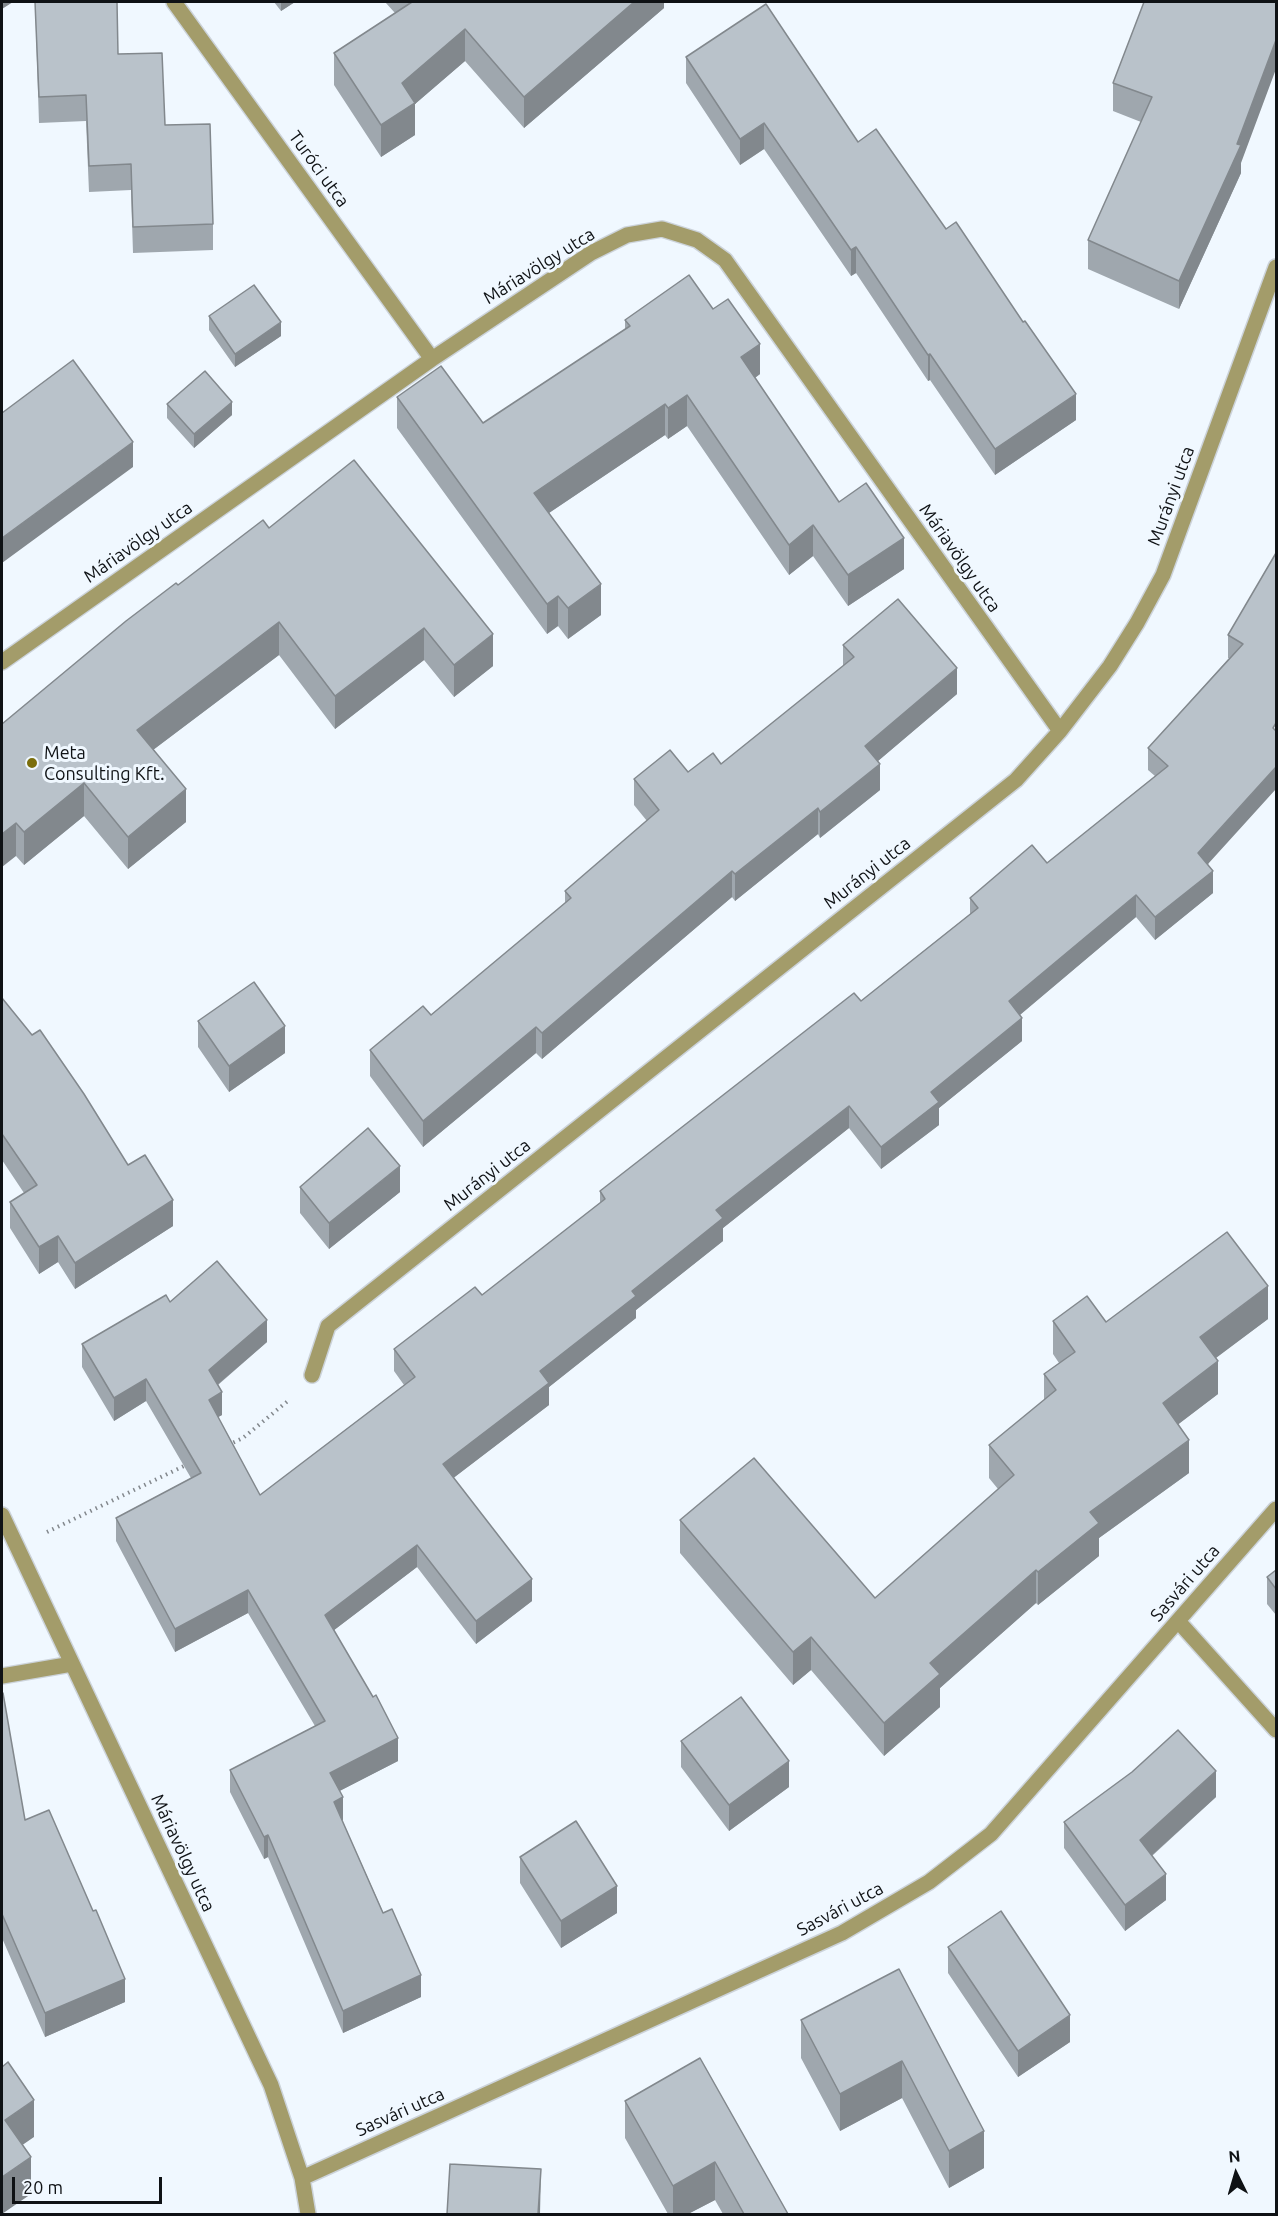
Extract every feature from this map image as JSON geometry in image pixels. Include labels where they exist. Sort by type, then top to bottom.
[{"type":"street","name":"Turóci utca","points":[[174,2],[432,359]]},
{"type":"street","name":"Máriavölgy utca","points":[[2,662],[432,359],[591,253],[627,236],[662,229],[697,240],[725,260],[1060,731]]},
{"type":"street","name":"Murányi utca","points":[[312,1375],[328,1326],[1016,780],[1060,731],[1110,666],[1163,575],[1276,267]]},
{"type":"street","name":"Sasvári utca","points":[[302,2178],[842,1933],[929,1882],[991,1834],[1276,1509]]},
{"type":"street","name":"Máriavölgy utca","points":[[2,1515],[271,2085],[302,2178],[308,2214]]},
{"type":"street","points":[[1178,1621],[1276,1730]]},
{"type":"street","points":[[2,1676],[72,1664]]},
{"type":"path","points":[[222,1448],[243,1438],[282,1408],[312,1375]]},
{"type":"path","points":[[16,1546],[189,1464]]},
{"type":"building","points":[[35,2],[117,2],[118,54],[162,53],[165,125],[210,124],[213,224],[133,227],[131,164],[89,166],[86,95],[39,97]]},
{"type":"building","points":[[412,2],[634,2],[524,97],[465,29],[402,83],[415,103],[381,125],[334,53]]},
{"type":"building","points":[[1144,2],[1276,2],[1276,40],[1237,144],[1241,145],[1179,281],[1088,240],[1152,97],[1113,83]]},
{"type":"building","points":[[766,4],[858,142],[876,129],[946,229],[956,222],[1023,322],[1025,321],[1076,394],[995,449],[930,354],[928,355],[856,247],[851,250],[764,123],[740,139],[686,57]]},
{"type":"building","points":[[689,275],[713,309],[728,299],[760,344],[741,357],[839,502],[866,483],[904,538],[848,575],[813,525],[789,545],[687,395],[668,408],[665,404],[534,493],[601,584],[568,608],[558,596],[547,604],[397,397],[441,366],[483,423],[630,326],[625,320]]},
{"type":"building","points":[[254,285],[281,322],[235,354],[209,316]]},
{"type":"building","points":[[73,360],[133,442],[2,538],[2,413]]},
{"type":"building","points":[[205,371],[232,402],[194,434],[167,404]]},
{"type":"building","points":[[354,460],[493,634],[454,665],[424,628],[335,696],[279,622],[137,730],[186,789],[128,837],[84,783],[24,832],[16,823],[2,834],[2,724],[126,621],[176,583],[178,585],[263,520],[269,528]]},
{"type":"building","points":[[1276,553],[1276,723],[1273,728],[1276,731],[1276,767],[1198,853],[1213,871],[1155,917],[1136,895],[1009,1001],[1022,1018],[931,1092],[939,1102],[881,1147],[849,1106],[716,1210],[723,1218],[632,1291],[636,1296],[540,1371],[549,1383],[443,1464],[532,1579],[476,1621],[417,1545],[325,1615],[373,1697],[376,1695],[398,1738],[330,1773],[343,1797],[334,1802],[383,1913],[392,1909],[421,1975],[343,2011],[268,1835],[264,1837],[230,1770],[325,1721],[248,1590],[175,1629],[116,1518],[201,1473],[146,1379],[114,1398],[82,1344],[166,1295],[170,1302],[217,1261],[267,1320],[209,1370],[222,1392],[209,1400],[260,1495],[415,1377],[394,1349],[475,1287],[482,1295],[605,1199],[600,1191],[854,993],[861,1001],[978,908],[970,898],[1032,845],[1047,863],[1168,766],[1148,748],[1243,644],[1228,635]]},
{"type":"building","points":[[898,599],[957,668],[865,746],[880,764],[820,812],[818,808],[735,874],[732,871],[542,1033],[536,1027],[423,1121],[370,1050],[423,1006],[431,1015],[571,898],[565,891],[659,810],[634,779],[670,750],[688,772],[713,753],[721,764],[854,657],[843,645]]},
{"type":"building","points":[[254,982],[285,1026],[229,1066],[198,1021]]},
{"type":"building","points":[[2,998],[32,1035],[40,1030],[84,1094],[128,1165],[145,1155],[173,1200],[75,1263],[58,1236],[39,1247],[10,1202],[37,1185],[2,1134]]},
{"type":"building","points":[[368,1128],[400,1166],[329,1223],[300,1187]]},
{"type":"building","points":[[1227,1232],[1268,1286],[1200,1337],[1218,1361],[1163,1403],[1189,1440],[1090,1512],[1099,1523],[1038,1572],[1036,1570],[930,1663],[940,1674],[884,1723],[811,1637],[793,1652],[680,1520],[754,1458],[875,1598],[1014,1475],[989,1445],[1056,1390],[1044,1374],[1075,1352],[1053,1321],[1087,1296],[1106,1322]]},
{"type":"building","points":[[1276,1570],[1276,1589],[1267,1577]]},
{"type":"building","points":[[2,1693],[25,1820],[49,1810],[93,1911],[96,1910],[125,1979],[45,2013],[2,1914]]},
{"type":"building","points":[[741,1697],[789,1761],[729,1805],[681,1741]]},
{"type":"building","points":[[1178,1730],[1216,1771],[1140,1840],[1166,1874],[1125,1905],[1064,1822],[1132,1772]]},
{"type":"building","points":[[576,1821],[617,1886],[561,1921],[520,1857]]},
{"type":"building","points":[[1001,1911],[1070,2015],[1018,2051],[948,1947]]},
{"type":"building","points":[[899,1969],[984,2131],[949,2151],[902,2061],[840,2094],[801,2020]]},
{"type":"building","points":[[700,2058],[788,2214],[744,2214],[715,2162],[673,2186],[625,2101]]},
{"type":"building","points":[[8,2062],[34,2100],[5,2120],[31,2157],[2,2177],[2,2067]]},
{"type":"building","points":[[450,2164],[541,2169],[538,2214],[447,2214]]},
{"type":"place","name":"Meta Consulting Kft.","points":[[32,763]]}]
